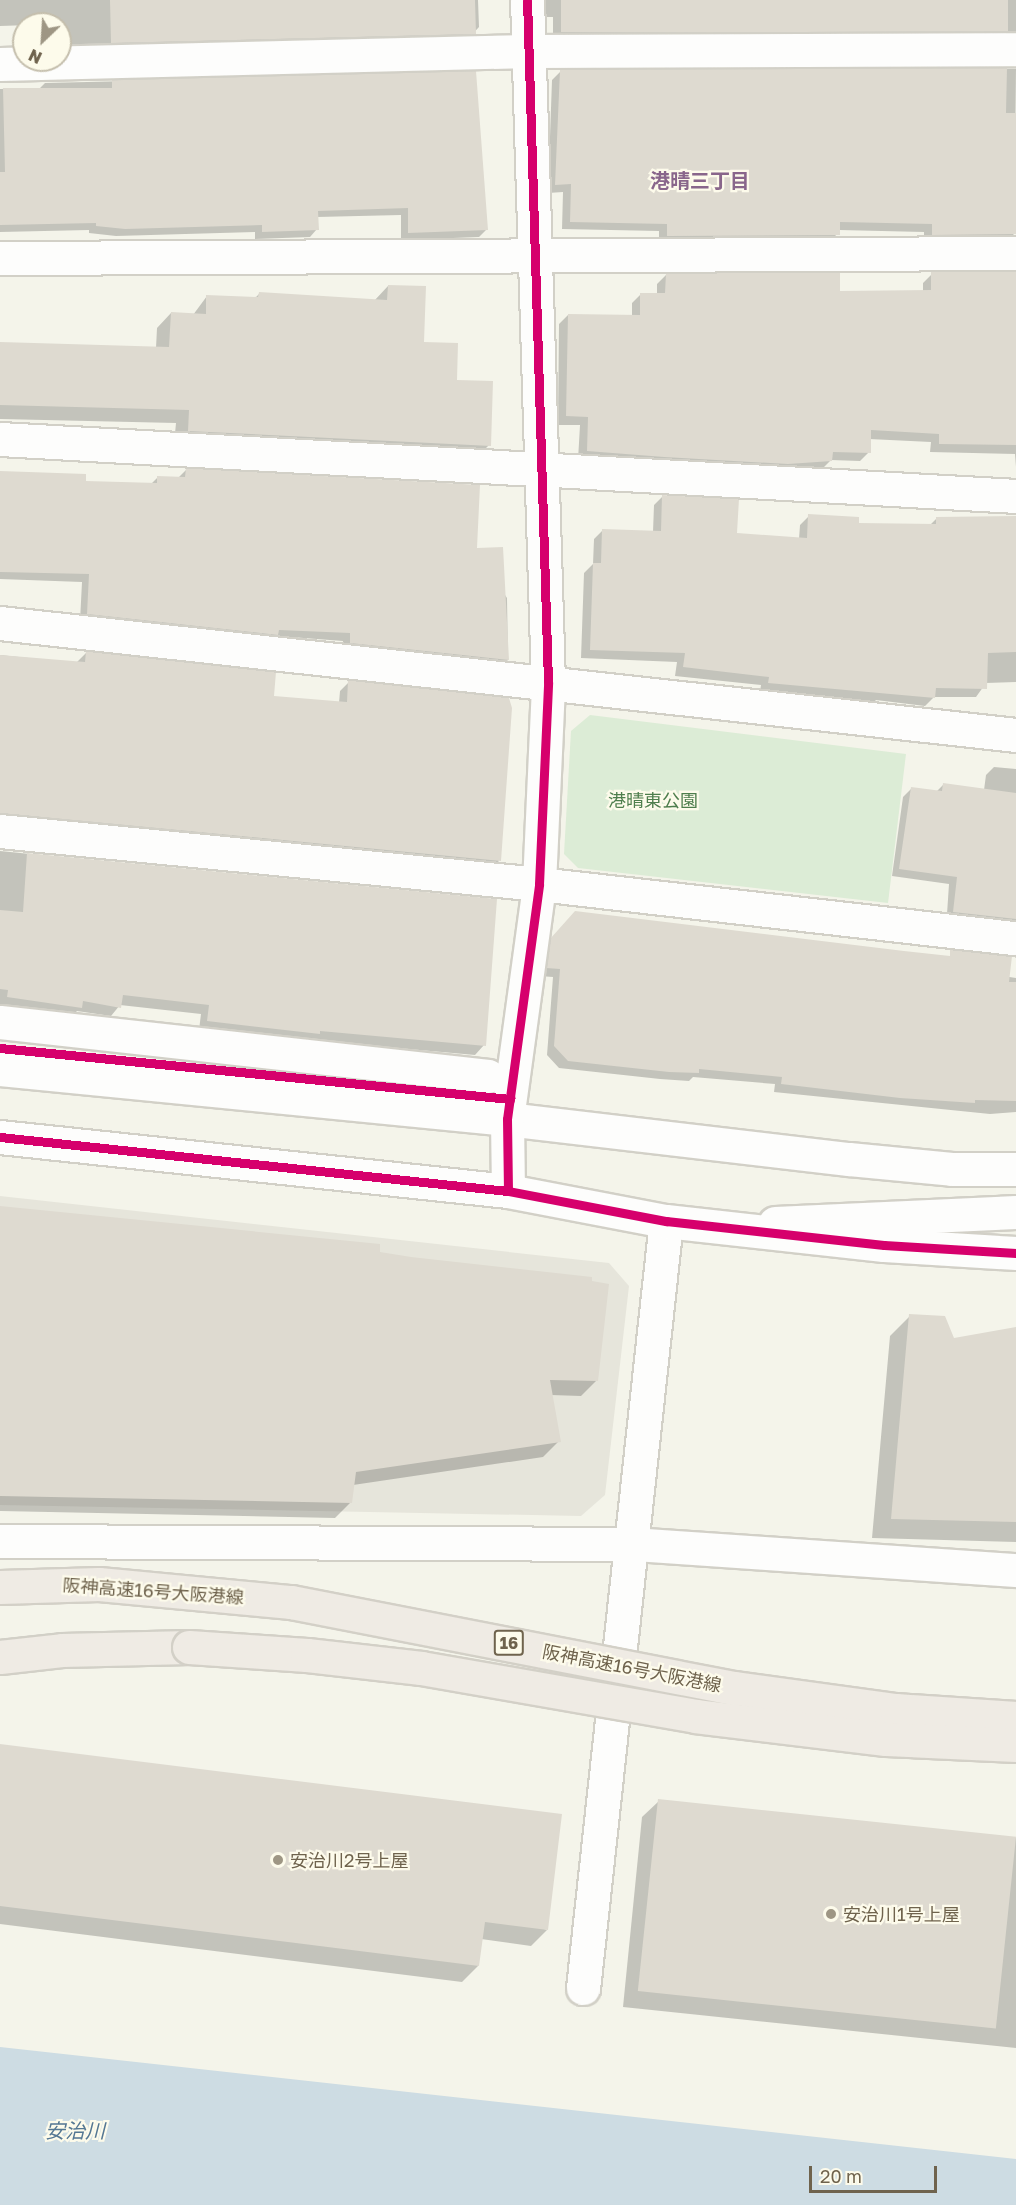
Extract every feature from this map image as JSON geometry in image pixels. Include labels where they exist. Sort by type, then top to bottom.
[{"type":"highway","name":"阪神高速16号大阪港線","points":[[0,1587],[99,1584],[291,1602],[735,1688],[896,1710],[1016,1718]]},
{"type":"highway","name":"阪神高速16号大阪港線","points":[[0,1657],[62,1650],[189,1647],[307,1655],[421,1668],[695,1716],[886,1739],[1016,1745]]},
{"type":"street","points":[[508,1191],[507,1119],[539,884],[548,682],[538,256],[527,0]]},
{"type":"street","points":[[0,64],[529,51],[1016,49]]},
{"type":"street","points":[[0,258],[1016,253]]},
{"type":"street","points":[[0,439],[1016,496]]},
{"type":"street","points":[[0,623],[1016,735]]},
{"type":"street","points":[[0,831],[539,884],[1016,938]]},
{"type":"street","points":[[0,1022],[488,1076]]},
{"type":"street","points":[[0,1069],[507,1119],[849,1159],[952,1169],[1016,1169]]},
{"type":"street","points":[[0,1137],[508,1191],[666,1221],[884,1245],[1016,1253]]},
{"type":"street","points":[[717,1226],[1016,1212]]},
{"type":"street","points":[[583,1988],[633,1544],[666,1221]]},
{"type":"street","points":[[0,1541],[633,1544],[1016,1570]]},
{"type":"shaded area","points":[[0,1196],[609,1263],[629,1286],[605,1495],[581,1516],[0,1505]]},
{"type":"green space","name":"港晴東公園","points":[[590,715],[906,754],[888,903],[578,868],[564,854],[571,731]]},
{"type":"water","name":"安治川","points":[[0,2047],[1016,2159],[1016,2205],[0,2205]]},
{"type":"building","points":[[110,0],[475,0],[476,34],[111,43]]},
{"type":"building","points":[[561,0],[1008,0],[1008,32],[561,32]]},
{"type":"building","points":[[1007,68],[1006,113],[1016,113],[1016,234],[932,235],[932,224],[840,222],[840,235],[667,236],[667,224],[570,222],[571,184],[555,185],[560,70]]},
{"type":"building","points":[[476,71],[488,230],[408,233],[408,208],[318,211],[319,230],[262,232],[262,225],[125,229],[96,226],[96,223],[0,225],[0,172],[5,172],[3,88],[112,88],[112,80]]},
{"type":"building","points":[[931,272],[1016,272],[1016,445],[939,444],[939,434],[871,430],[871,453],[833,452],[832,461],[788,464],[664,457],[587,451],[588,417],[566,416],[568,314],[640,315],[640,293],[665,293],[666,273],[840,273],[840,291],[931,290]]},
{"type":"building","points":[[388,285],[426,286],[424,342],[458,343],[457,380],[493,381],[491,446],[188,431],[189,410],[0,405],[0,342],[169,347],[171,312],[206,314],[206,295],[258,297],[259,292],[387,300]]},
{"type":"building","points":[[186,468],[480,485],[477,548],[503,547],[509,660],[350,643],[350,633],[279,630],[278,635],[87,614],[89,574],[0,572],[0,471],[86,474],[86,481],[157,483],[157,476],[185,477]]},
{"type":"building","points":[[662,495],[739,499],[737,533],[807,538],[808,514],[859,517],[859,523],[936,524],[936,517],[1016,516],[1016,652],[988,653],[987,689],[936,688],[935,698],[768,683],[769,677],[683,667],[685,653],[590,650],[593,563],[601,563],[602,529],[661,531]]},
{"type":"building","points":[[86,651],[276,672],[274,696],[347,702],[348,680],[509,698],[512,708],[501,861],[0,813],[0,655],[85,662]]},
{"type":"building","points":[[943,783],[1016,793],[1016,919],[953,912],[957,877],[899,869],[911,787],[942,791]]},
{"type":"building","points":[[27,853],[497,899],[486,1046],[320,1031],[320,1034],[207,1021],[209,1005],[123,995],[121,1008],[83,1001],[82,1008],[7,997],[8,990],[0,989],[0,910],[23,912]]},
{"type":"building","points":[[575,911],[950,956],[950,949],[1012,956],[1009,982],[1016,982],[1016,1101],[975,1100],[975,1103],[900,1098],[781,1084],[782,1077],[699,1069],[699,1073],[669,1072],[568,1061],[554,1046],[560,969],[546,968],[550,939]]},
{"type":"building","points":[[0,1206],[380,1244],[380,1252],[411,1257],[592,1277],[592,1281],[609,1284],[598,1381],[550,1380],[561,1442],[356,1472],[352,1503],[0,1496]]},
{"type":"building","points":[[909,1314],[945,1316],[954,1338],[1016,1327],[1016,1522],[891,1519]]},
{"type":"building","name":"安治川2号上屋","points":[[0,1744],[562,1814],[548,1930],[485,1922],[479,1966],[0,1906]]},
{"type":"building","name":"安治川1号上屋","points":[[658,1799],[1016,1837],[996,2029],[638,1991]]},
{"type":"cycle path","points":[[508,1191],[507,1119],[539,884],[548,682],[527,0]]},
{"type":"cycle path","points":[[0,1048],[510,1099]]},
{"type":"cycle path","points":[[0,1137],[508,1191],[666,1221],[884,1245],[1016,1253]]},
{"type":"place","name":"安治川2号上屋","points":[[278,1860]]},
{"type":"place","name":"安治川1号上屋","points":[[831,1914]]},
{"type":"district","name":"港晴三丁目","points":[[700,180]]}]
